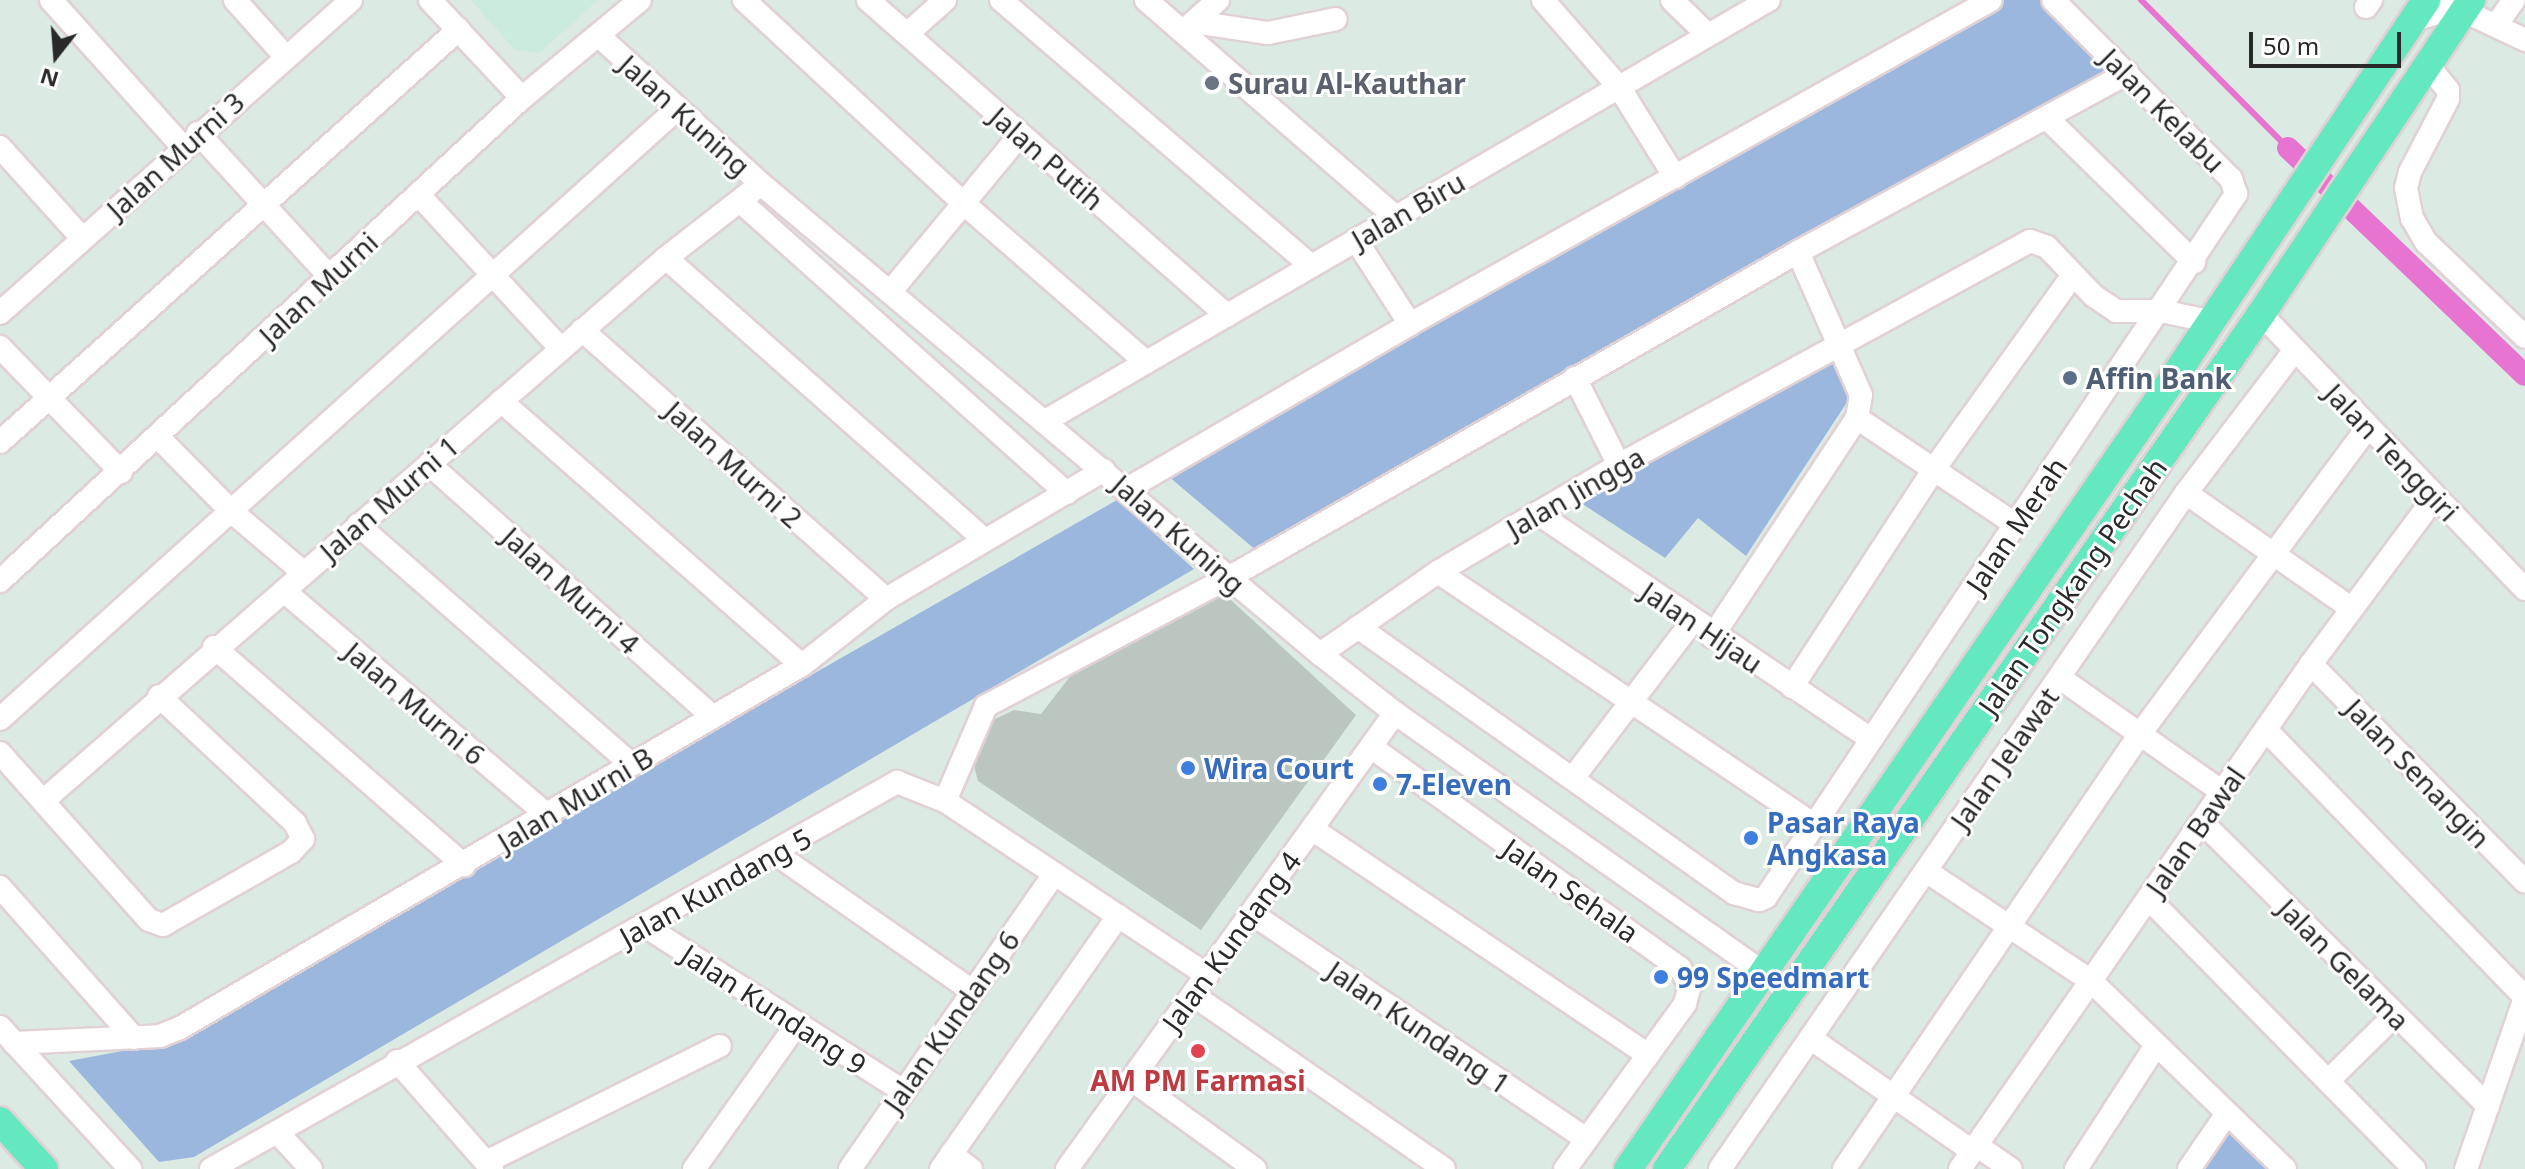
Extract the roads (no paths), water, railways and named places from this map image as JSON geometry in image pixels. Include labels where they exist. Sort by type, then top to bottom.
[{"type":"main road","name":"Jalan Tongkang Pechah","points":[[1667,1169],[2261,314],[2467,5]]},
{"type":"main road","name":"Jalan Tongkang Pechah","points":[[1628,1169],[2277,225],[2418,11]]},
{"type":"main road","points":[[0,1121],[44,1169]]},
{"type":"street","points":[[51,0],[191,140],[262,203],[330,277]]},
{"type":"street","points":[[235,0],[285,56]]},
{"type":"street","name":"Jalan Murni 3","points":[[0,313],[351,0]]},
{"type":"street","points":[[430,0],[522,98]]},
{"type":"street","name":"Jalan Murni","points":[[0,581],[159,438],[522,98],[640,0]]},
{"type":"street","points":[[744,0],[962,202],[1146,362]]},
{"type":"street","name":"Jalan Putih","points":[[868,0],[1227,315]]},
{"type":"street","points":[[907,34],[945,0]]},
{"type":"street","points":[[1001,0],[1311,266]]},
{"type":"street","points":[[1146,0],[1189,27],[1396,217]]},
{"type":"street","points":[[1189,27],[1218,0]]},
{"type":"street","points":[[1543,0],[1619,87],[1675,177]]},
{"type":"street","points":[[1672,0],[1708,35]]},
{"type":"street","name":"Jalan Biru","points":[[1047,420],[1769,0]]},
{"type":"street","points":[[1127,489],[1410,324],[1991,0]]},
{"type":"street","name":"Jalan Kelabu","points":[[2053,0],[2231,179],[2236,194],[2161,311]]},
{"type":"street","points":[[2497,24],[2514,0]]},
{"type":"street","points":[[2418,11],[2446,10],[2467,5],[2525,40]]},
{"type":"street","points":[[1189,27],[1268,33],[1336,19]]},
{"type":"street","points":[[0,442],[262,203],[459,29]]},
{"type":"street","name":"Jalan Kuning","points":[[599,36],[676,110],[761,184],[1047,420],[1320,654],[1395,713],[1790,992]]},
{"type":"street","points":[[2426,63],[2448,90],[2448,99],[2410,172],[2406,188],[2412,218],[2426,242],[2525,337]]},
{"type":"street","points":[[945,801],[986,706],[1230,577],[1798,252],[2127,73]]},
{"type":"street","points":[[0,719],[491,273],[676,110]]},
{"type":"street","points":[[2047,118],[2194,262]]},
{"type":"street","points":[[891,291],[1020,135]]},
{"type":"street","points":[[0,147],[82,238]]},
{"type":"street","name":"Jalan Murni 1","points":[[43,801],[214,647],[284,591],[582,330],[666,258],[761,184]]},
{"type":"street","points":[[418,194],[561,349]]},
{"type":"street","points":[[741,202],[1067,493]]},
{"type":"street","points":[[1356,240],[1410,324]]},
{"type":"street","name":"Jalan Jingga","points":[[1320,654],[1438,572],[1619,465],[1841,348],[2030,241],[2047,247],[2072,276],[2116,311],[2161,311],[2209,321]]},
{"type":"street","points":[[1712,637],[1857,418],[1861,395],[1798,252]]},
{"type":"street","points":[[666,258],[982,538]]},
{"type":"street","points":[[1792,687],[1934,469],[2072,276]]},
{"type":"street","name":"Jalan Merah","points":[[1358,627],[1749,899],[1766,897],[1869,738],[2161,311]]},
{"type":"street","name":"Jalan Tenggiri","points":[[2261,314],[2525,589]]},
{"type":"street","name":"Jalan Murni 2","points":[[582,330],[886,599]]},
{"type":"street","points":[[0,347],[121,472]]},
{"type":"street","name":"Jalan Jelawat","points":[[1720,1169],[1813,1040],[2186,493],[2294,351]]},
{"type":"street","points":[[1575,378],[1619,465]]},
{"type":"street","points":[[501,401],[802,665]]},
{"type":"street","points":[[1857,418],[2016,525]]},
{"type":"street","points":[[1844,1169],[2140,734],[2368,427]]},
{"type":"street","points":[[159,438],[231,511],[303,572]]},
{"type":"street","name":"Jalan Murni 4","points":[[429,464],[713,717]]},
{"type":"street","name":"Jalan Murni B","points":[[7,1035],[134,1038],[180,1028],[802,665],[886,599],[982,538],[1104,470]]},
{"type":"street","points":[[2186,493],[2351,608]]},
{"type":"street","name":"Jalan Bawal","points":[[1969,1155],[2311,664],[2435,497]]},
{"type":"street","name":"Jalan Hijau","points":[[1537,513],[1712,637],[1869,738]]},
{"type":"street","points":[[358,525],[632,765]]},
{"type":"street","points":[[1438,572],[1814,825]]},
{"type":"street","name":"Jalan Murni 6","points":[[284,591],[546,814]]},
{"type":"street","points":[[1573,778],[1692,622]]},
{"type":"street","points":[[214,647],[464,865]]},
{"type":"street","name":"Jalan Senangin","points":[[2311,664],[2525,882]]},
{"type":"street","points":[[2060,678],[2222,792]]},
{"type":"street","points":[[0,753],[149,920],[160,925],[291,852],[303,839],[295,823],[159,696]]},
{"type":"street","name":"Jalan Kundang 4","points":[[1067,1169],[1395,713]]},
{"type":"street","points":[[2266,730],[2525,997],[2466,1169]]},
{"type":"street","name":"Jalan Sehala","points":[[1371,747],[1680,968],[1690,986],[1685,1004],[1565,1169]]},
{"type":"street","name":"Jalan Kundang 5","points":[[214,1168],[397,1061],[776,854],[897,782],[945,801],[1207,975]]},
{"type":"street","name":"Jalan Gelama","points":[[2202,822],[2488,1106]]},
{"type":"street","points":[[1312,829],[1648,1055]]},
{"type":"street","points":[[776,854],[971,990]]},
{"type":"street","points":[[1926,871],[2091,981],[2155,1047],[2285,1169]]},
{"type":"street","name":"Jalan Kundang 6","points":[[850,1169],[1054,874]]},
{"type":"street","points":[[0,887],[134,1038]]},
{"type":"street","points":[[2148,898],[2330,1079],[2414,1169]]},
{"type":"street","name":"Jalan Kundang 1","points":[[1251,913],[1587,1140]]},
{"type":"street","points":[[971,1169],[946,1162],[1118,916]]},
{"type":"street","name":"Jalan Kundang 9","points":[[645,926],[903,1091]]},
{"type":"street","points":[[1193,995],[1444,1169]]},
{"type":"street","points":[[2330,1079],[2395,1015]]},
{"type":"street","points":[[694,1169],[797,1024]]},
{"type":"street","points":[[7,1035],[130,1169]]},
{"type":"street","points":[[1813,1040],[1969,1155],[2011,1169]]},
{"type":"street","points":[[397,1061],[489,1166],[720,1046]]},
{"type":"street","points":[[2076,1169],[2155,1047]]},
{"type":"street","points":[[1132,1080],[1255,1169]]},
{"type":"street","points":[[2189,1169],[2226,1115]]},
{"type":"street","points":[[277,1132],[311,1169]]},
{"type":"waterway","points":[[2141,0],[2288,148]]},
{"type":"waterway","points":[[2288,148],[2525,375]]},
{"type":"place","name":"Surau Al-Kauthar","points":[[1212,83]]},
{"type":"place","name":"Affin Bank","points":[[2070,378]]},
{"type":"place","name":"Wira Court","points":[[1188,768]]},
{"type":"place","name":"7-Eleven","points":[[1380,784]]},
{"type":"place","name":"Pasar Raya Angkasa","points":[[1751,838]]},
{"type":"place","name":"99 Speedmart","points":[[1661,977]]},
{"type":"place","name":"AM PM Farmasi","points":[[1198,1051]]}]
